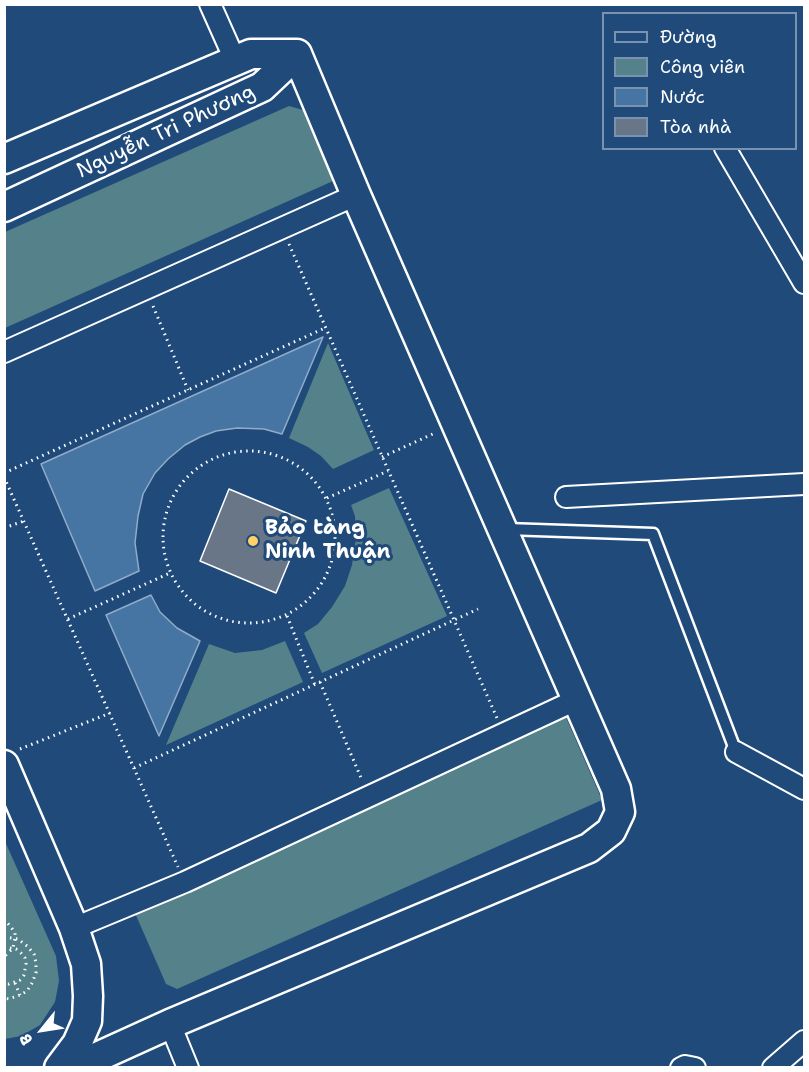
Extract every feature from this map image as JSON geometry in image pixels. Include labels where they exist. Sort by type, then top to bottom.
[{"type":"street","points":[[212,6],[235,60]]},
{"type":"street","name":"Nguyễn Tri Phương","points":[[4,159],[251,54],[297,54]]},
{"type":"street","points":[[73,1068],[170,1024],[589,848],[611,831],[620,812],[616,789],[356,195],[297,54]]},
{"type":"street","name":"Nguyễn Tri Phương","points":[[4,207],[262,87],[297,54]]},
{"type":"street","points":[[726,150],[804,283]]},
{"type":"street","points":[[4,352],[356,195]]},
{"type":"street","points":[[566,497],[804,484]]},
{"type":"street","points":[[74,928],[185,882],[576,700]]},
{"type":"street","points":[[736,752],[804,789]]},
{"type":"street","points":[[10,758],[86,964],[87,1021],[77,1044],[59,1068]]},
{"type":"street","points":[[170,1024],[188,1068]]},
{"type":"street","points":[[773,1068],[804,1041]]},
{"type":"street","points":[[681,1068],[685,1066],[695,1068]]},
{"type":"lane","points":[[502,529],[653,534],[736,752]]},
{"type":"path","points":[[282,228],[504,734]]},
{"type":"path","points":[[146,289],[188,390]]},
{"type":"path","points":[[185,882],[4,475],[326,328]]},
{"type":"path","points":[[382,457],[456,424]]},
{"type":"path","points":[[255,450],[284,458],[309,474],[327,498],[335,525],[335,552],[326,579],[309,601],[287,616],[260,624],[233,623],[207,613],[185,596],[170,573],[162,544],[165,514],[178,487],[199,466],[226,453],[255,450]]},
{"type":"path","points":[[327,498],[388,470]]},
{"type":"path","points":[[4,528],[24,521]]},
{"type":"path","points":[[68,619],[170,573]]},
{"type":"path","points":[[134,768],[478,609]]},
{"type":"path","points":[[287,616],[315,685]]},
{"type":"path","points":[[320,682],[369,796]]},
{"type":"path","points":[[10,758],[110,713]]},
{"type":"path","points":[[4,919],[15,933],[13,948],[4,957]]},
{"type":"path","points":[[4,937],[18,939],[27,945],[36,963],[33,983],[27,991],[4,998]]},
{"type":"path","points":[[4,947],[13,948],[21,953],[26,964],[24,975],[15,983],[4,984]]},
{"type":"path","points":[[25,958],[33,954]]},
{"type":"path","points":[[15,983],[20,995]]},
{"type":"green space","points":[[289,106],[303,110],[333,181],[5,328],[5,232]]},
{"type":"green space","points":[[328,343],[374,450],[333,469],[321,456],[289,438]]},
{"type":"green space","points":[[389,488],[447,616],[322,673],[304,633],[318,624],[345,586],[352,565],[356,538],[355,516],[351,505]]},
{"type":"green space","points":[[285,641],[303,682],[166,745],[209,644],[235,653],[262,650]]},
{"type":"green space","points":[[565,715],[602,800],[177,989],[166,984],[135,913]]},
{"type":"green space","points":[[4,839],[56,956],[59,981],[55,1002],[40,1025],[21,1036],[5,1039]]},
{"type":"water","points":[[323,337],[282,434],[264,429],[237,428],[216,431],[185,445],[168,459],[155,473],[143,494],[135,543],[139,571],[95,591],[41,464]]},
{"type":"water","points":[[151,595],[160,612],[177,628],[200,641],[159,736],[106,615]]},
{"type":"building","name":"Bảo tàng Ninh Thuận","points":[[229,489],[306,521],[276,593],[200,561]]},
{"type":"place","name":"Bảo tàng Ninh Thuận","points":[[253,541]]}]
